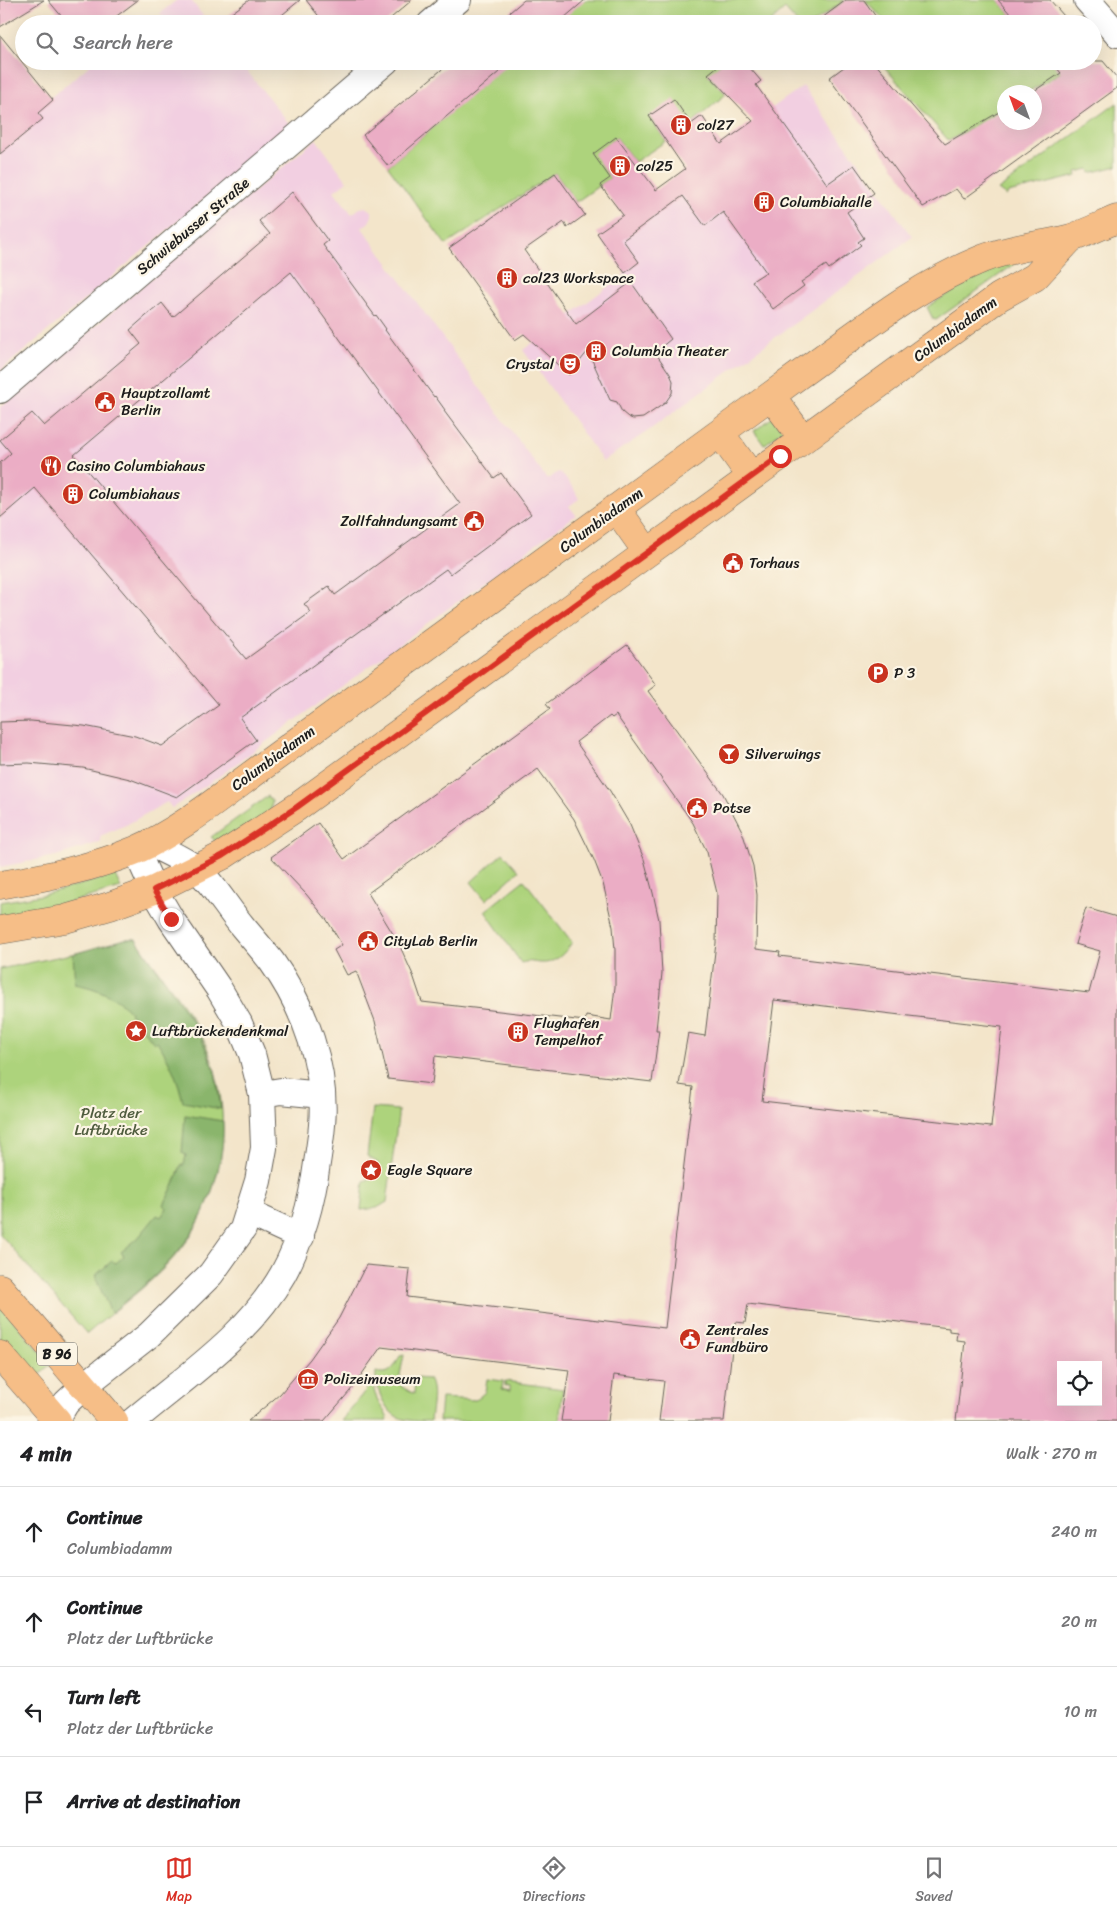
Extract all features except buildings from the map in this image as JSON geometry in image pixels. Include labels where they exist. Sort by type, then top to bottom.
[{"type":"main road","name":"Columbiadamm","points":[[143,847],[181,824],[266,764],[879,318],[931,284],[956,270],[1009,249],[1071,238],[1117,219]]},
{"type":"main road","name":"Columbiadamm","points":[[198,870],[297,807],[976,313],[1035,277],[1071,238]]},
{"type":"main road","points":[[771,396],[803,439]]},
{"type":"main road","points":[[720,433],[751,476]]},
{"type":"main road","points":[[616,508],[647,552]]},
{"type":"main road","points":[[0,886],[76,870],[143,847]]},
{"type":"main road","points":[[0,930],[65,919],[110,906],[154,890],[198,870]]},
{"type":"main road","name":"B 96","points":[[0,1288],[114,1421]]},
{"type":"main road","name":"B 96","points":[[0,1354],[56,1420]]},
{"type":"street","points":[[440,15],[458,0]]},
{"type":"street","points":[[1088,0],[1101,15]]},
{"type":"street","points":[[1102,16],[1117,34]]},
{"type":"street","name":"Schwiebusser Straße","points":[[0,390],[376,70]]},
{"type":"street","points":[[133,1421],[228,1343],[260,1307],[283,1274],[301,1237],[309,1209],[316,1174],[322,1124],[322,1095],[310,1036],[283,979],[272,962],[198,870],[143,847]]},
{"type":"street","points":[[56,1420],[66,1403],[84,1386],[149,1335],[211,1274],[243,1228],[258,1181],[264,1148],[262,1094],[252,1054],[239,1023],[219,989],[171,919],[154,890],[143,847]]},
{"type":"street","points":[[262,1094],[281,1091],[322,1095]]},
{"type":"street","points":[[249,1213],[301,1237]]},
{"type":"shaded area","points":[[177,0],[191,0],[202,15],[162,15],[160,13]]},
{"type":"shaded area","points":[[0,67],[53,100],[51,97],[84,70],[246,70],[291,126],[0,371]]},
{"type":"shaded area","points":[[803,86],[912,237],[648,431],[603,461],[523,350],[625,274],[597,233]]},
{"type":"shaded area","points":[[316,139],[347,181],[334,191],[352,214],[360,208],[366,207],[372,211],[369,222],[362,228],[546,478],[550,478],[558,472],[561,473],[574,489],[579,499],[569,506],[576,515],[214,780],[172,808],[167,802],[126,825],[100,836],[101,842],[56,856],[0,867],[0,407]]},
{"type":"green space","points":[[584,0],[845,0],[824,15],[790,15],[785,9],[778,15],[566,15]]},
{"type":"green space","points":[[865,0],[998,0],[1011,15],[879,15]]},
{"type":"green space","points":[[500,70],[714,70],[708,75],[726,94],[691,124],[649,116],[666,141],[635,162],[616,137],[594,154],[610,178],[576,202],[555,173],[446,245],[388,166]]},
{"type":"green space","points":[[887,70],[1059,70],[1061,72],[1040,85],[997,85],[997,111],[949,141]]},
{"type":"green space","points":[[1117,103],[1117,166],[1090,173],[1089,169],[1076,172],[1077,176],[1008,193],[1006,196],[998,190]]},
{"type":"green space","points":[[1009,260],[1014,263],[1012,266],[936,320],[933,319],[927,307]]},
{"type":"green space","points":[[773,417],[783,430],[764,445],[754,431]]},
{"type":"green space","points":[[268,796],[272,801],[271,811],[220,845],[211,837]]},
{"type":"green space","points":[[503,853],[519,871],[486,900],[471,882]]},
{"type":"green space","points":[[115,875],[121,888],[53,907],[0,917],[0,902],[42,895]]},
{"type":"green space","points":[[524,880],[572,942],[567,950],[551,962],[521,963],[485,911]]},
{"type":"green space","name":"Platz der Luftbrücke","points":[[125,939],[136,939],[198,1029],[211,1058],[219,1088],[222,1119],[221,1150],[215,1181],[205,1210],[190,1237],[160,1272],[87,1334],[0,1234],[0,969],[95,949]]},
{"type":"green space","points":[[125,939],[136,939],[198,1030],[215,1071],[221,1109],[183,1102],[176,1078],[162,1048],[157,1041],[154,1043],[130,1014],[131,1012],[105,993],[75,984],[73,954]]},
{"type":"green space","points":[[373,1108],[398,1110],[398,1117],[387,1202],[377,1208],[361,1210],[364,1181],[377,1176],[378,1163],[367,1156]]},
{"type":"green space","points":[[185,1115],[223,1121],[221,1158],[211,1194],[191,1234],[178,1251],[147,1282],[111,1313],[96,1279],[97,1274],[112,1261],[116,1263],[124,1256],[121,1252],[138,1238],[157,1215],[161,1217],[167,1208],[164,1205],[181,1165],[184,1165],[186,1155],[182,1153]]},
{"type":"green space","points":[[0,1305],[51,1364],[35,1378],[0,1338]]},
{"type":"green space","points":[[404,1355],[400,1375],[402,1387],[414,1394],[415,1378],[429,1379],[431,1384],[430,1421],[409,1420],[398,1417],[389,1410],[381,1398],[376,1372],[389,1372],[400,1356]]},
{"type":"green space","points":[[487,1379],[503,1381],[502,1389],[510,1391],[510,1387],[505,1386],[505,1381],[563,1389],[559,1421],[439,1421],[441,1398],[476,1400],[485,1392]]},
{"type":"green space","points":[[373,1381],[375,1394],[388,1421],[341,1421]]},
{"type":"place","name":"col27","points":[[681,125]]},
{"type":"place","name":"col25","points":[[620,166]]},
{"type":"place","name":"Columbiahalle","points":[[764,202]]},
{"type":"place","name":"col23 Workspace","points":[[507,278]]},
{"type":"place","name":"Columbia Theater","points":[[596,351]]},
{"type":"place","name":"Crystal","points":[[570,364]]},
{"type":"place","name":"Hauptzollamt Berlin","points":[[105,402]]},
{"type":"place","name":"Casino Columbiahaus","points":[[51,466]]},
{"type":"place","name":"Columbiahaus","points":[[73,494]]},
{"type":"place","name":"Zollfahndungsamt","points":[[474,521]]},
{"type":"place","name":"Torhaus","points":[[733,563]]},
{"type":"place","name":"P 3","points":[[878,673]]},
{"type":"place","name":"Silverwings","points":[[729,754]]},
{"type":"place","name":"Potse","points":[[697,808]]},
{"type":"place","name":"CityLab Berlin","points":[[368,941]]},
{"type":"place","name":"Luftbrückendenkmal","points":[[136,1031]]},
{"type":"place","name":"Flughafen Tempelhof","points":[[518,1032]]},
{"type":"place","name":"Eagle Square","points":[[371,1170]]},
{"type":"place","name":"Zentrales Fundbüro","points":[[690,1339]]},
{"type":"place","name":"Polizeimuseum","points":[[308,1379]]},
{"type":"route","points":[[171,919],[154,890],[198,870],[297,807],[780,456]]}]
